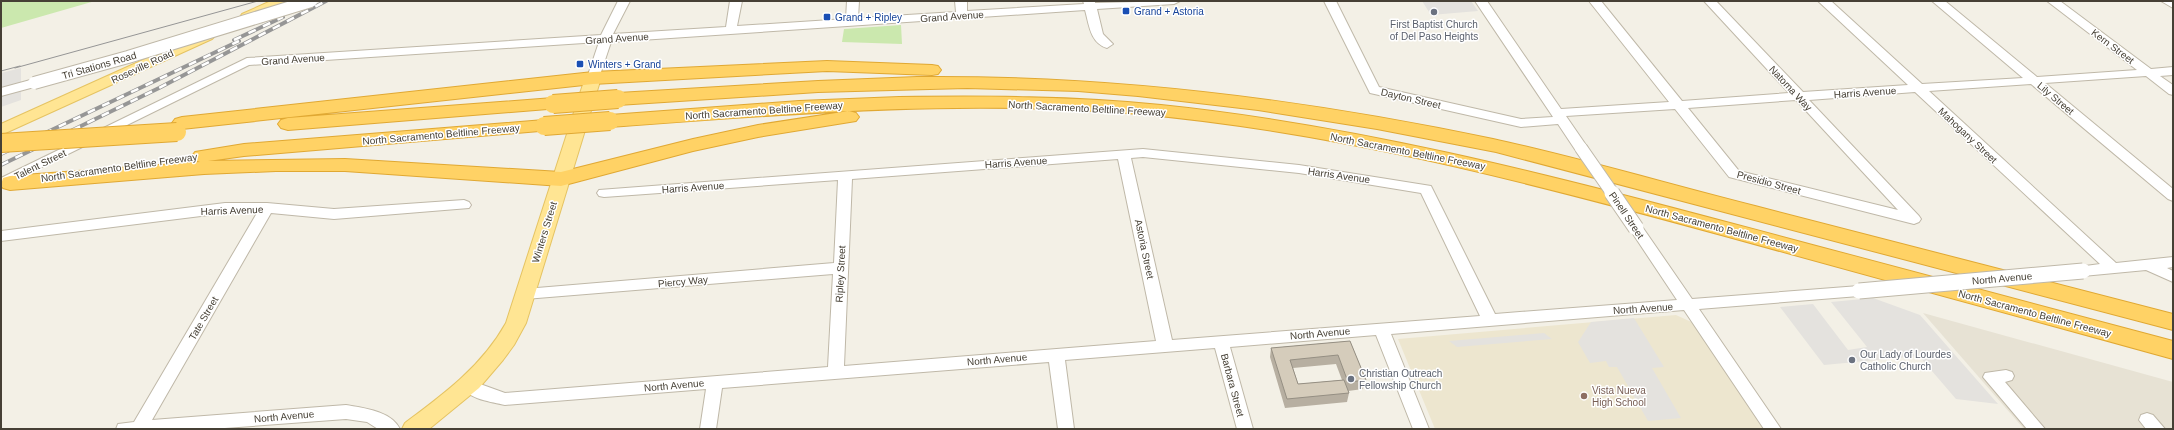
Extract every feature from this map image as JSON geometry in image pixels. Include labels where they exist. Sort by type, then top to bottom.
[{"type":"highway","points":[[179,127],[593,78],[827,66],[986,73],[1123,85],[1178,94]]},
{"type":"highway","name":"North Sacramento Beltline Freeway","points":[[1,143],[72,142],[179,127],[618,100],[831,85],[925,82],[1018,84],[1178,94],[1281,106],[1365,120],[1496,146],[2173,322]]},
{"type":"highway","points":[[4,183],[142,169],[276,165],[345,165],[561,179],[694,145],[758,131],[822,120],[885,113],[941,110],[982,102]]},
{"type":"highway","name":"North Sacramento Beltline Freeway","points":[[142,169],[244,150],[823,105],[982,102],[1120,108],[1214,117],[1363,141],[1459,160],[1570,187],[2173,350]]},
{"type":"main road","name":"Roseville Road","points":[[1,130],[282,1]]},
{"type":"main road","name":"Winters Street","points":[[413,429],[469,386],[489,365],[507,340],[516,323],[593,78]]},
{"type":"street","name":"Tri Stations Road","points":[[1,92],[128,57],[311,1]]},
{"type":"street","name":"Winters Street","points":[[593,78],[613,19],[624,1]]},
{"type":"street","points":[[731,30],[736,1]]},
{"type":"street","points":[[852,22],[853,1]]},
{"type":"street","points":[[961,1],[962,15]]},
{"type":"street","name":"Grand Avenue","points":[[72,142],[248,62],[962,15],[1090,4],[1174,1]]},
{"type":"street","name":"Dayton Street","points":[[1330,1],[1374,90],[1521,123]]},
{"type":"street","name":"Pinell Street","points":[[1481,1],[1773,429]]},
{"type":"street","name":"Presidio Street","points":[[1595,1],[1734,174],[1914,219],[1873,175]]},
{"type":"street","name":"Natoma Way","points":[[1710,1],[1873,175]]},
{"type":"street","name":"Mahogany Street","points":[[1824,1],[2113,268]]},
{"type":"street","name":"Lily Street","points":[[1938,1],[2173,196]]},
{"type":"street","name":"Kern Street","points":[[2053,1],[2173,91]]},
{"type":"street","points":[[2167,1],[2173,5]]},
{"type":"street","points":[[1090,4],[1097,35],[1107,44]]},
{"type":"street","name":"Harris Avenue","points":[[1521,123],[1559,117],[1679,105],[2173,71]]},
{"type":"street","name":"Talent Street","points":[[4,183],[72,142]]},
{"type":"street","name":"Harris Avenue","points":[[604,193],[845,176],[1143,152],[1236,161],[1426,189],[1490,320]]},
{"type":"street","name":"Astoria Street","points":[[1124,154],[1165,345]]},
{"type":"street","name":"Ripley Street","points":[[836,372],[845,176]]},
{"type":"street","name":"Harris Avenue","points":[[1,236],[207,210],[267,208],[334,214],[464,205]]},
{"type":"street","name":"Tate Street","points":[[132,428],[267,208]]},
{"type":"street","name":"North Avenue","points":[[469,386],[484,393],[505,398],[1859,291],[2173,262]]},
{"type":"street","points":[[2149,265],[2173,277]]},
{"type":"street","name":"Piercy Way","points":[[525,294],[841,268]]},
{"type":"street","points":[[1381,328],[1421,429]]},
{"type":"street","name":"Barbara Street","points":[[1221,341],[1245,429]]},
{"type":"street","points":[[1056,354],[1066,429]]},
{"type":"street","points":[[2006,376],[1991,377],[2037,429]]},
{"type":"street","points":[[708,429],[715,382]]},
{"type":"street","name":"North Avenue","points":[[132,428],[346,412],[371,416],[392,429]]},
{"type":"shaded area","points":[[1422,1],[1471,1],[1478,11],[1431,15]]},
{"type":"shaded area","points":[[21,68],[21,100],[1,107],[1,73]]},
{"type":"shaded area","points":[[1873,298],[1920,315],[1998,404],[1956,399],[1919,356],[1824,365],[1780,307],[1813,304],[1848,350],[1867,347],[1831,302]]},
{"type":"shaded area","points":[[1923,313],[2173,382],[2173,429],[2024,429]]},
{"type":"shaded area","name":"Vista Nueva High School","points":[[1676,315],[1698,325],[1768,429],[1435,429],[1398,339]]},
{"type":"shaded area","points":[[1634,318],[1664,367],[1652,368],[1681,418],[1648,421],[1617,367],[1609,367],[1606,361],[1590,363],[1578,342],[1591,322]]},
{"type":"shaded area","points":[[1544,333],[1552,339],[1457,347],[1449,341]]},
{"type":"green space","points":[[1,1],[95,1],[1,28]]},
{"type":"green space","points":[[901,25],[902,44],[842,42],[844,29]]},
{"type":"building","points":[[1350,341],[1366,380],[1348,382],[1338,355],[1290,360],[1298,384],[1344,380],[1349,393],[1287,399],[1271,348]]},
{"type":"tram line","points":[[15,68],[258,1]]},
{"type":"tram line","points":[[1,71],[20,66]]},
{"type":"railway","points":[[1,165],[159,88],[326,1]]},
{"type":"railway","points":[[234,40],[283,17]]},
{"type":"railway","points":[[1,154],[239,41]]},
{"type":"place","name":"Grand + Astoria","points":[[1126,11]]},
{"type":"place","name":"First Baptist Church of Del Paso Heights","points":[[1434,12]]},
{"type":"place","name":"Grand + Ripley","points":[[827,17]]},
{"type":"place","name":"Winters + Grand","points":[[580,64]]},
{"type":"place","name":"Our Lady of Lourdes Catholic Church","points":[[1852,360]]},
{"type":"place","name":"Christian Outreach Fellowship Church","points":[[1351,379]]},
{"type":"place","name":"Vista Nueva High School","points":[[1584,396]]}]
